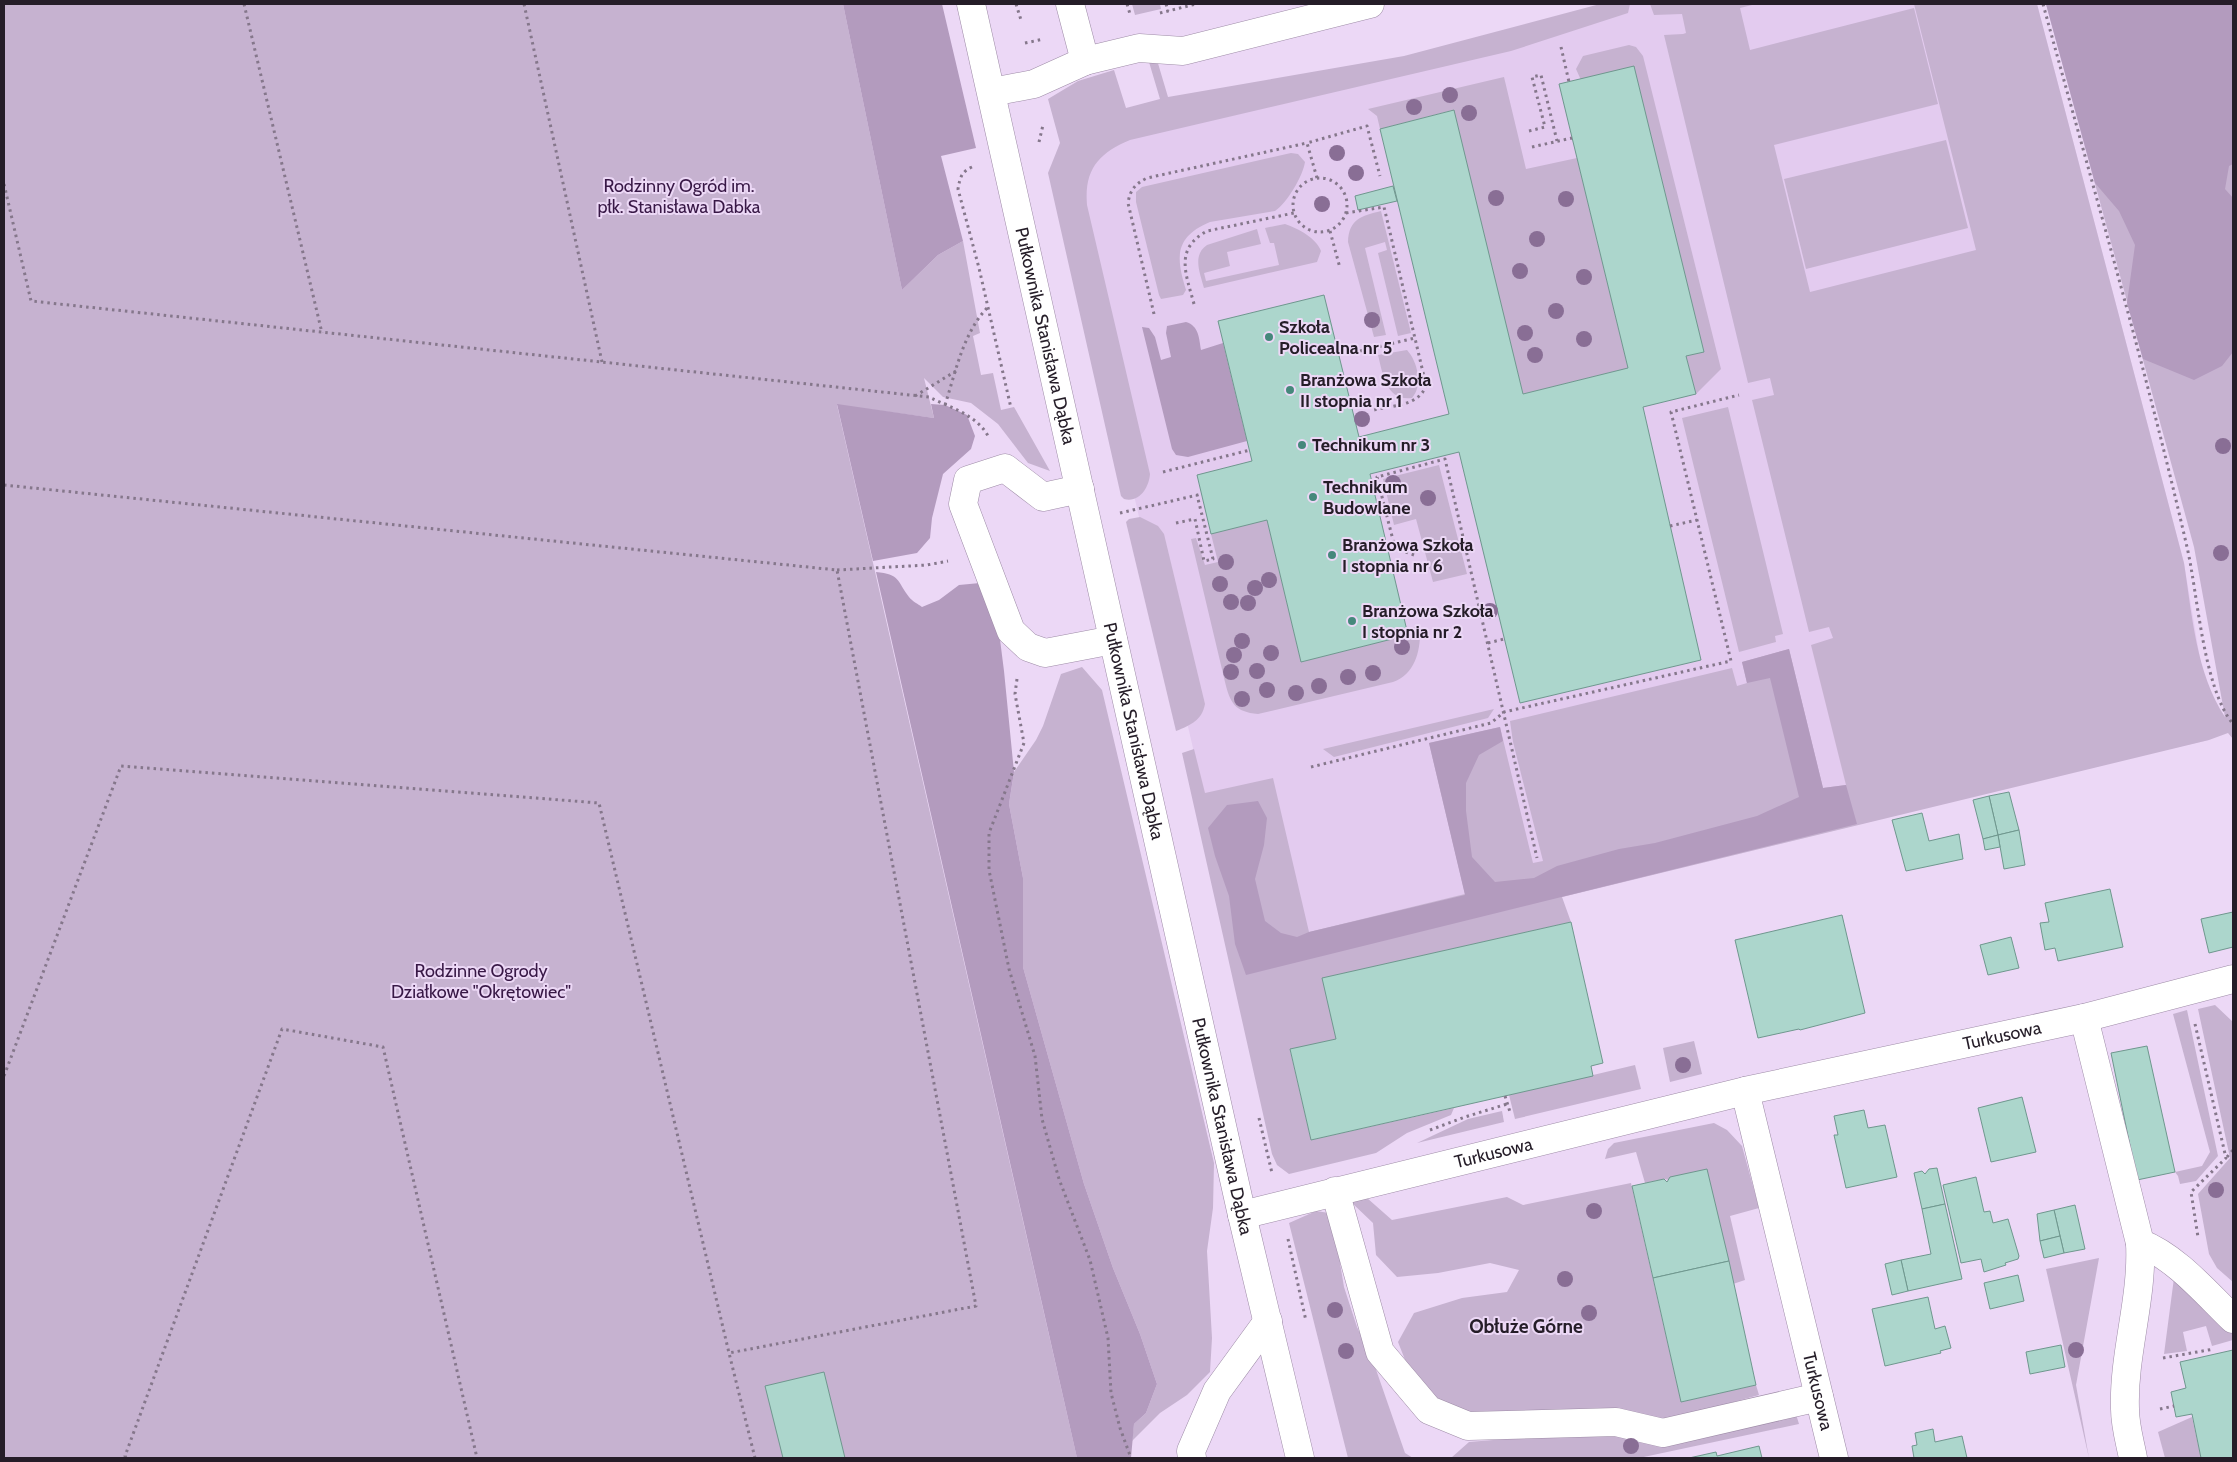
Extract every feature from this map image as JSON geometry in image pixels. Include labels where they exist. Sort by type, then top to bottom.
[{"type":"street","name":"Pułkownika Stanisława Dąbka","points":[[971,4],[1242,1215],[1300,1458]]},
{"type":"street","points":[[1070,4],[1085,61]]},
{"type":"street","points":[[992,92],[1034,84],[1085,61],[1139,48],[1183,51],[1370,4]]},
{"type":"street","points":[[1080,489],[1043,497],[1005,468],[968,480],[963,504],[981,556],[1011,631],[1028,647],[1045,653],[1113,640]]},
{"type":"street","name":"Turkusowa","points":[[1242,1215],[1745,1091],[2084,1018],[2233,979]]},
{"type":"street","points":[[2084,1018],[2140,1243],[2141,1270],[2124,1409],[2133,1458]]},
{"type":"street","name":"Turkusowa","points":[[1745,1091],[1834,1458]]},
{"type":"street","points":[[1335,1191],[1380,1352],[1430,1410],[1468,1426],[1616,1422],[1663,1433],[1819,1397]]},
{"type":"street","points":[[2140,1243],[2155,1249],[2177,1266],[2233,1319]]},
{"type":"street","points":[[1192,1458],[1191,1451],[1217,1392],[1268,1321]]},
{"type":"path","points":[[244,4],[322,333]]},
{"type":"path","points":[[524,4],[602,362]]},
{"type":"path","points":[[1016,4],[1021,20]]},
{"type":"path","points":[[1166,4],[1168,11]]},
{"type":"path","points":[[2043,4],[2185,538],[2212,680],[2233,724]]},
{"type":"path","points":[[1561,47],[1569,82]]},
{"type":"path","points":[[1528,131],[1545,128],[1532,77],[1541,75],[1557,141]]},
{"type":"path","points":[[1154,314],[1128,203],[1130,192],[1138,183],[1147,178],[1306,143],[1367,126],[1380,176]]},
{"type":"path","points":[[1532,147],[1572,138]]},
{"type":"path","points":[[1306,143],[1317,178]]},
{"type":"path","points":[[1317,178],[1330,179],[1342,188],[1347,200],[1346,213],[1340,224],[1330,231],[1317,233],[1305,228],[1298,222],[1294,213],[1292,202],[1295,193],[1304,182],[1317,178]]},
{"type":"path","points":[[4,184],[31,301],[929,398],[967,415],[985,429],[1005,468]]},
{"type":"path","points":[[1346,213],[1384,207],[1426,385],[1423,394],[1416,400],[1374,410]]},
{"type":"path","points":[[1194,304],[1185,270],[1185,254],[1188,245],[1196,237],[1207,231],[1294,213]]},
{"type":"path","points":[[1330,231],[1340,268]]},
{"type":"path","points":[[945,405],[975,320],[988,307]]},
{"type":"path","points":[[1360,351],[1415,338]]},
{"type":"path","points":[[915,396],[956,371]]},
{"type":"path","points":[[1311,767],[1491,723],[1504,712],[1731,661],[1671,412],[1739,395]]},
{"type":"path","points":[[1163,472],[1250,450]]},
{"type":"path","points":[[1414,555],[1395,548],[1377,476],[1445,459],[1537,858]]},
{"type":"path","points":[[4,485],[837,570],[926,565],[981,556]]},
{"type":"path","points":[[1120,513],[1199,494],[1213,559],[1204,561],[1195,519],[1176,523]]},
{"type":"path","points":[[1670,526],[1697,520]]},
{"type":"path","points":[[728,1353],[976,1306],[837,570]]},
{"type":"path","points":[[1488,643],[1504,639]]},
{"type":"path","points":[[1028,647],[1017,676],[1015,694],[1024,743],[989,833],[989,870],[1009,968],[1035,1056],[1042,1119],[1059,1179],[1090,1260],[1108,1338],[1110,1392],[1131,1458]]},
{"type":"path","points":[[4,1076],[121,766],[599,803],[728,1353],[755,1458]]},
{"type":"path","points":[[2188,992],[2226,1158]]},
{"type":"path","points":[[126,1458],[125,1456],[282,1029],[382,1047],[477,1458]]},
{"type":"path","points":[[2177,1266],[2199,1242],[2191,1192],[2233,1150]]},
{"type":"path","points":[[2154,1360],[2217,1348]]},
{"type":"shaded area","points":[[843,4],[942,4],[976,148],[941,156],[963,241],[938,255],[902,290]]},
{"type":"shaded area","points":[[1623,4],[2037,4],[2184,563],[2208,707],[2209,740],[2116,761],[1246,975],[1055,157]]},
{"type":"shaded area","points":[[2046,4],[2233,4],[2233,164],[2229,166],[2225,189],[2233,198],[2233,352],[2222,366],[2194,380],[2143,359],[2127,303],[2135,245],[2119,211],[2095,183]]},
{"type":"shaded area","points":[[1186,322],[1196,329],[1201,350],[1223,343],[1247,441],[1188,457],[1176,455],[1172,449],[1142,327],[1149,328],[1155,337],[1161,360],[1171,357],[1166,333],[1167,326]]},
{"type":"shaded area","points":[[837,404],[934,418],[931,404],[945,405],[967,415],[975,436],[971,449],[943,474],[932,518],[930,538],[917,553],[873,561]]},
{"type":"shaded area","points":[[876,572],[890,574],[897,579],[910,598],[922,607],[939,600],[959,585],[980,583],[996,608],[1014,772],[1009,804],[1023,878],[1023,967],[1084,1184],[1113,1268],[1140,1334],[1157,1384],[1146,1413],[1134,1424],[1131,1458],[1077,1458]]},
{"type":"shaded area","points":[[1789,649],[1823,788],[1846,785],[1857,824],[1246,975],[1235,944],[1229,896],[1215,856],[1208,828],[1227,805],[1258,801],[1267,818],[1264,845],[1255,879],[1265,921],[1281,933],[1297,937],[1309,932],[1465,895],[1429,743],[1500,727],[1503,741],[1479,755],[1466,783],[1466,811],[1472,857],[1495,882],[1534,878],[1557,866],[1757,816],[1799,797],[1770,678],[1747,683],[1742,662]]},
{"type":"green space","name":"Rodzinne Ogrody Działkowe \"Okrętowiec\"","points":[[4,4],[843,4],[902,290],[938,255],[963,241],[980,333],[973,336],[981,375],[993,373],[1001,410],[1014,407],[1050,471],[1028,463],[998,424],[971,403],[943,397],[924,378],[934,418],[837,405],[1077,1458],[4,1458]]},
{"type":"green space","points":[[1132,4],[1160,4],[1161,9],[1135,15]]},
{"type":"green space","points":[[1600,4],[1630,4],[1628,13],[1511,51],[1130,140],[1102,157],[1091,172],[1088,181],[1087,205],[1150,474],[1148,484],[1143,493],[1135,499],[1124,499],[1121,496],[1048,173],[1060,143],[1048,99],[1078,81],[1114,70],[1126,108],[1160,99],[1149,62],[1157,60],[1168,97],[1404,56]]},
{"type":"green space","points":[[1650,4],[1756,4],[1740,8],[1750,50],[1914,8],[1938,104],[1774,145],[1810,292],[1976,250],[1914,4],[2037,4],[2184,563],[2201,662],[2207,682],[2225,717],[2194,547],[2046,4],[2233,4],[2233,739],[2228,733],[2209,740],[1562,897],[1571,922],[1323,978],[1336,1039],[1290,1050],[1311,1140],[1454,1108],[1451,1115],[1407,1133],[1376,1153],[1289,1174],[1277,1165],[1272,1154],[1182,753],[1194,749],[1205,793],[1273,778],[1309,932],[1465,894],[1429,743],[1500,727],[1533,863],[1543,861],[1513,742],[1510,721],[1732,668],[1737,686],[1747,683],[1742,662],[1789,649],[1823,788],[1846,785],[1811,645],[1833,638],[1829,627],[1809,632],[1752,400],[1774,395],[1770,378],[1748,383],[1664,35],[1686,33],[1682,14],[1654,15]]},
{"type":"green space","points":[[1629,45],[1636,47],[1643,56],[1721,369],[1696,394],[1686,356],[1703,352],[1576,69],[1583,56]]},
{"type":"green space","points":[[1504,77],[1526,169],[1577,158],[1628,368],[1523,394],[1453,110],[1380,129],[1377,116],[1368,109]]},
{"type":"green space","points":[[1946,140],[1968,228],[1806,269],[1784,179]]},
{"type":"green space","points":[[1291,153],[1298,154],[1305,162],[1304,168],[1298,182],[1280,207],[1275,211],[1210,222],[1190,234],[1184,242],[1180,258],[1180,268],[1186,290],[1183,295],[1161,299],[1136,202],[1136,192],[1142,187]]},
{"type":"green space","points":[[1381,211],[1411,333],[1398,336],[1378,253],[1387,250],[1385,242],[1365,248],[1386,335],[1374,337],[1348,242],[1351,228],[1357,220]]},
{"type":"green space","points":[[1285,224],[1301,231],[1319,246],[1321,251],[1317,262],[1204,288],[1198,259],[1202,249],[1207,245],[1257,229],[1261,244],[1227,252],[1230,266],[1204,273],[1206,281],[1279,265],[1274,243],[1270,243],[1265,228]]},
{"type":"green space","points":[[1407,350],[1414,361],[1418,374],[1417,387],[1412,398],[1403,398],[1391,391],[1384,378],[1378,355]]},
{"type":"green space","points":[[1728,407],[1783,634],[1775,636],[1776,642],[1739,652],[1682,418]]},
{"type":"green space","points":[[1439,465],[1467,574],[1433,582],[1416,519],[1394,525],[1383,479]]},
{"type":"green space","points":[[1140,517],[1158,526],[1164,534],[1205,704],[1204,710],[1195,721],[1176,731],[1126,522],[1129,519]]},
{"type":"green space","points":[[1267,520],[1301,662],[1408,635],[1407,630],[1420,625],[1420,642],[1416,659],[1407,673],[1393,682],[1258,714],[1244,711],[1235,705],[1227,689],[1191,539],[1196,538],[1205,565],[1218,562],[1211,534]]},
{"type":"green space","points":[[1082,667],[1102,690],[1214,1163],[1213,1208],[1207,1251],[1212,1338],[1210,1372],[1187,1395],[1160,1413],[1132,1441],[1134,1424],[1146,1413],[1157,1384],[1140,1334],[1113,1268],[1084,1184],[1023,967],[1023,878],[1009,804],[1014,772],[1036,740],[1043,726],[1061,674]]},
{"type":"green space","points":[[1494,709],[1488,718],[1334,757],[1323,749]]},
{"type":"green space","points":[[2215,1005],[2233,1022],[2233,1282],[2217,1268],[2209,1254],[2198,1194],[2230,1158],[2198,1009]]},
{"type":"green space","points":[[2187,1010],[2218,1156],[2196,1181],[2180,1184],[2175,1172],[2202,1166],[2210,1152],[2173,1014]]},
{"type":"green space","points":[[1694,1041],[1702,1074],[1670,1082],[1663,1048]]},
{"type":"green space","points":[[1635,1065],[1641,1089],[1515,1119],[1509,1095]]},
{"type":"green space","points":[[1502,1111],[1504,1122],[1417,1143],[1468,1119]]},
{"type":"green space","points":[[1714,1123],[1727,1130],[1742,1146],[1759,1208],[1730,1216],[1745,1280],[1733,1284],[1669,1180],[1664,1179],[1645,1183],[1636,1152],[1605,1159],[1608,1149],[1614,1143]]},
{"type":"green space","points":[[1631,1183],[1681,1402],[1756,1385],[1759,1395],[1668,1420],[1639,1419],[1602,1409],[1475,1416],[1440,1403],[1411,1375],[1398,1342],[1414,1313],[1462,1298],[1507,1292],[1519,1270],[1490,1263],[1438,1273],[1397,1277],[1376,1255],[1373,1223],[1351,1202],[1367,1198],[1392,1220],[1507,1197],[1523,1205]]},
{"type":"green space","points":[[1316,1211],[1329,1213],[1341,1242],[1340,1263],[1344,1287],[1357,1327],[1372,1358],[1405,1453],[1413,1458],[1348,1458],[1289,1223]]},
{"type":"green space","points":[[2099,1258],[2076,1385],[2089,1458],[2046,1269]]},
{"type":"green space","points":[[2174,1278],[2233,1333],[2233,1340],[2212,1346],[2206,1326],[2183,1332],[2187,1351],[2164,1354]]},
{"type":"green space","points":[[1795,1411],[1799,1424],[1639,1458],[1451,1458],[1469,1442],[1565,1434],[1620,1436]]},
{"type":"green space","points":[[2192,1417],[2201,1458],[2165,1458],[2158,1432]]},
{"type":"building","points":[[1634,66],[1704,352],[1686,356],[1696,394],[1643,407],[1701,660],[1520,703],[1459,452],[1370,474],[1408,635],[1301,662],[1267,520],[1211,534],[1197,475],[1252,461],[1218,321],[1324,295],[1359,437],[1449,414],[1380,129],[1454,110],[1523,394],[1628,368],[1559,84]]},
{"type":"building","points":[[1393,186],[1397,201],[1358,210],[1355,196]]},
{"type":"building","points":[[2009,792],[2019,830],[1998,835],[1989,796]]},
{"type":"building","points":[[1989,796],[1998,835],[1983,839],[1973,800]]},
{"type":"building","points":[[1922,813],[1929,841],[1959,834],[1963,859],[1906,871],[1892,820]]},
{"type":"building","points":[[2019,830],[2025,865],[2004,869],[1998,835]]},
{"type":"building","points":[[1998,835],[2000,847],[1985,850],[1983,839]]},
{"type":"building","points":[[2110,889],[2123,947],[2058,961],[2055,948],[2045,950],[2040,923],[2049,922],[2045,903]]},
{"type":"building","points":[[2233,912],[2233,947],[2209,953],[2201,919]]},
{"type":"building","points":[[1842,915],[1865,1013],[1800,1030],[1758,1038],[1735,940]]},
{"type":"building","points":[[1571,922],[1603,1063],[1591,1066],[1593,1076],[1311,1140],[1290,1049],[1336,1039],[1322,978]]},
{"type":"building","points":[[2011,937],[2019,968],[1988,975],[1980,945]]},
{"type":"building","points":[[2147,1046],[2175,1172],[2137,1180],[2111,1053]]},
{"type":"building","points":[[2022,1097],[2036,1152],[1991,1162],[1978,1108]]},
{"type":"building","points":[[1864,1110],[1868,1128],[1885,1125],[1897,1177],[1846,1188],[1834,1135],[1838,1135],[1834,1116]]},
{"type":"building","points":[[1937,1168],[1945,1204],[1922,1209],[1914,1173],[1922,1171],[1925,1174],[1929,1169]]},
{"type":"building","points":[[1707,1169],[1729,1261],[1653,1278],[1632,1186],[1664,1179],[1667,1182],[1670,1177]]},
{"type":"building","points":[[1976,1177],[1984,1212],[1990,1211],[1993,1223],[2008,1219],[2019,1256],[2018,1259],[2005,1263],[2006,1265],[1984,1272],[1981,1259],[1961,1263],[1943,1185]]},
{"type":"building","points":[[1945,1204],[1962,1279],[1908,1291],[1901,1260],[1931,1254],[1922,1209]]},
{"type":"building","points":[[2075,1205],[2085,1249],[2064,1253],[2054,1210]]},
{"type":"building","points":[[2054,1210],[2060,1236],[2040,1241],[2037,1214]]},
{"type":"building","points":[[2060,1236],[2064,1253],[2044,1258],[2040,1241]]},
{"type":"building","points":[[1901,1260],[1908,1291],[1892,1295],[1885,1264]]},
{"type":"building","points":[[1729,1261],[1756,1385],[1681,1402],[1653,1278]]},
{"type":"building","points":[[2018,1275],[2024,1301],[1990,1309],[1984,1283]]},
{"type":"building","points":[[1928,1297],[1935,1329],[1945,1326],[1951,1348],[1940,1351],[1941,1353],[1885,1366],[1872,1309]]},
{"type":"building","points":[[2061,1345],[2065,1367],[2030,1374],[2026,1352]]},
{"type":"building","points":[[2233,1350],[2233,1458],[2201,1458],[2192,1414],[2176,1417],[2171,1392],[2186,1388],[2180,1362]]},
{"type":"building","points":[[824,1372],[845,1458],[783,1458],[765,1386]]},
{"type":"building","points":[[1933,1429],[1935,1442],[1962,1436],[1967,1458],[1914,1458],[1912,1446],[1917,1445],[1915,1433]]},
{"type":"building","points":[[1759,1446],[1762,1458],[1689,1458],[1716,1452],[1717,1456]]},
{"type":"place","name":"Szkoła Policealna nr 5","points":[[1269,337]]},
{"type":"place","name":"Branżowa Szkoła II stopnia nr 1","points":[[1290,390]]},
{"type":"place","name":"Technikum nr 3","points":[[1302,445]]},
{"type":"place","name":"Technikum Budowlane","points":[[1313,497]]},
{"type":"place","name":"Branżowa Szkoła I stopnia nr 6","points":[[1332,555]]},
{"type":"place","name":"Branżowa Szkoła I stopnia nr 2","points":[[1352,621]]},
{"type":"district","name":"Obłuże Górne","points":[[1526,1326]]},
{"type":"park label","name":"Rodzinny Ogród im. płk. Stanisława Dabka","points":[[679,196]]}]
